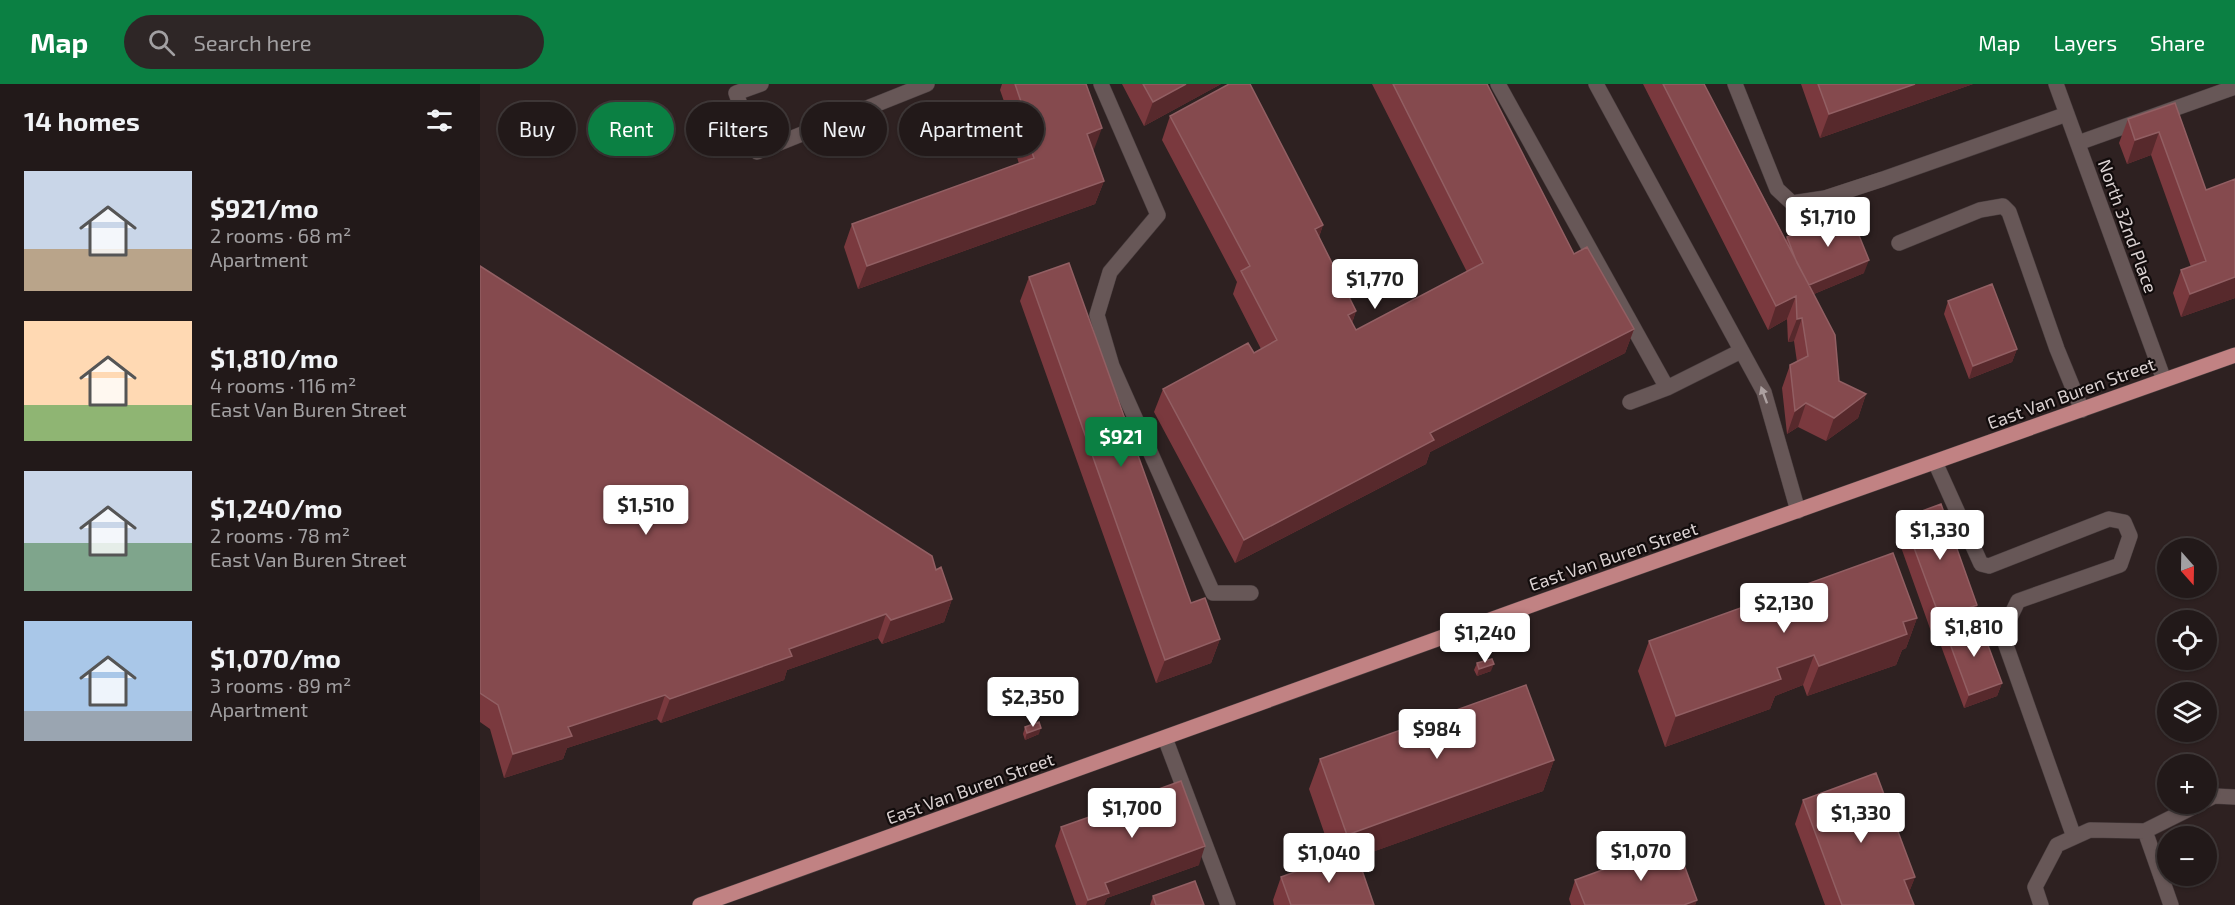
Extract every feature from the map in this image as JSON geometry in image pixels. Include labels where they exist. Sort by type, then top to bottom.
[{"type":"main road","name":"East Van Buren Street","points":[[700,905],[2235,355]]},
{"type":"street","points":[[761,84],[736,93],[757,152],[927,84]]},
{"type":"street","points":[[1101,84],[1158,215],[1110,272],[1097,315],[1112,366],[1213,593],[1251,593]]},
{"type":"street","points":[[1498,84],[1667,388]]},
{"type":"street","points":[[1596,84],[1764,392],[1797,511]]},
{"type":"street","points":[[1735,84],[1778,189],[1792,203],[1825,198],[2067,114]]},
{"type":"street","name":"North 32nd Place","points":[[2056,84],[2164,380]]},
{"type":"street","points":[[2078,143],[2235,87]]},
{"type":"street","points":[[1899,243],[1980,210],[2003,206],[2009,212],[2057,349],[2082,410]]},
{"type":"street","points":[[1630,402],[1667,388],[1741,351]]},
{"type":"street","points":[[1935,462],[1981,564],[1989,566],[2109,519],[2124,522],[2130,536],[2120,565],[2018,602],[2002,634],[2074,837]]},
{"type":"street","points":[[1165,738],[1228,905]]},
{"type":"street","points":[[2217,796],[2235,797]]},
{"type":"street","points":[[2041,905],[2035,887],[2057,845],[2090,830],[2145,831],[2179,814]]},
{"type":"street","points":[[2145,831],[2171,905]]},
{"type":"building","points":[[1015,84],[1086,84],[1102,128],[1087,134],[1104,181],[867,266],[852,224],[1034,158],[1033,156],[1044,156],[1044,102],[1021,102]]},
{"type":"building","points":[[1143,84],[1186,84],[1153,102]]},
{"type":"building","points":[[1229,84],[1250,84],[1323,225],[1315,229],[1356,311],[1348,315],[1356,330],[1483,263],[1393,84],[1487,84],[1574,254],[1587,247],[1634,329],[1430,433],[1434,440],[1244,540],[1163,389],[1248,343],[1254,353],[1277,340],[1241,271],[1250,266],[1170,116]]},
{"type":"building","points":[[1663,84],[1704,84],[1835,335],[1839,381],[1866,394],[1834,418],[1806,403],[1795,411],[1790,365],[1808,356],[1802,318],[1797,319],[1796,296],[1776,306]]},
{"type":"building","points":[[1818,84],[1915,84],[1829,114]]},
{"type":"building","points":[[2175,103],[2206,190],[2235,179],[2235,277],[2190,294],[2181,270],[2206,261],[2159,132],[2135,140],[2128,119]]},
{"type":"building","points":[[1849,211],[1869,260],[1809,285],[1787,237]]},
{"type":"building","points":[[1069,263],[1191,603],[1205,598],[1220,639],[1165,660],[1029,277]]},
{"type":"building","points":[[480,266],[932,556],[936,570],[941,567],[952,599],[891,620],[886,614],[789,649],[792,656],[670,699],[665,695],[568,727],[572,736],[513,754],[498,705],[480,693]]},
{"type":"building","points":[[1992,284],[2017,349],[1973,366],[1948,301]]},
{"type":"building","points":[[1941,504],[1977,605],[1940,618],[1903,518]]},
{"type":"building","points":[[1893,553],[1917,618],[1903,622],[1907,634],[1819,666],[1814,655],[1777,668],[1781,679],[1676,716],[1649,641]]},
{"type":"building","points":[[1979,621],[2002,683],[1969,695],[1946,633]]},
{"type":"building","points":[[1492,659],[1494,664],[1479,669],[1477,663]]},
{"type":"building","points":[[1526,685],[1554,760],[1347,835],[1320,759]]},
{"type":"building","points":[[1039,722],[1041,728],[1027,733],[1025,727]]},
{"type":"building","points":[[1876,773],[1915,877],[1904,880],[1914,905],[1842,905],[1803,800]]},
{"type":"building","points":[[1181,781],[1205,846],[1105,883],[1109,893],[1088,900],[1061,827],[1129,803],[1139,828],[1155,822],[1145,794]]},
{"type":"building","points":[[1676,843],[1697,900],[1684,905],[1585,905],[1575,880]]},
{"type":"building","points":[[1355,850],[1374,905],[1291,905],[1281,877]]},
{"type":"building","points":[[1195,881],[1204,905],[1156,905],[1153,896]]}]
